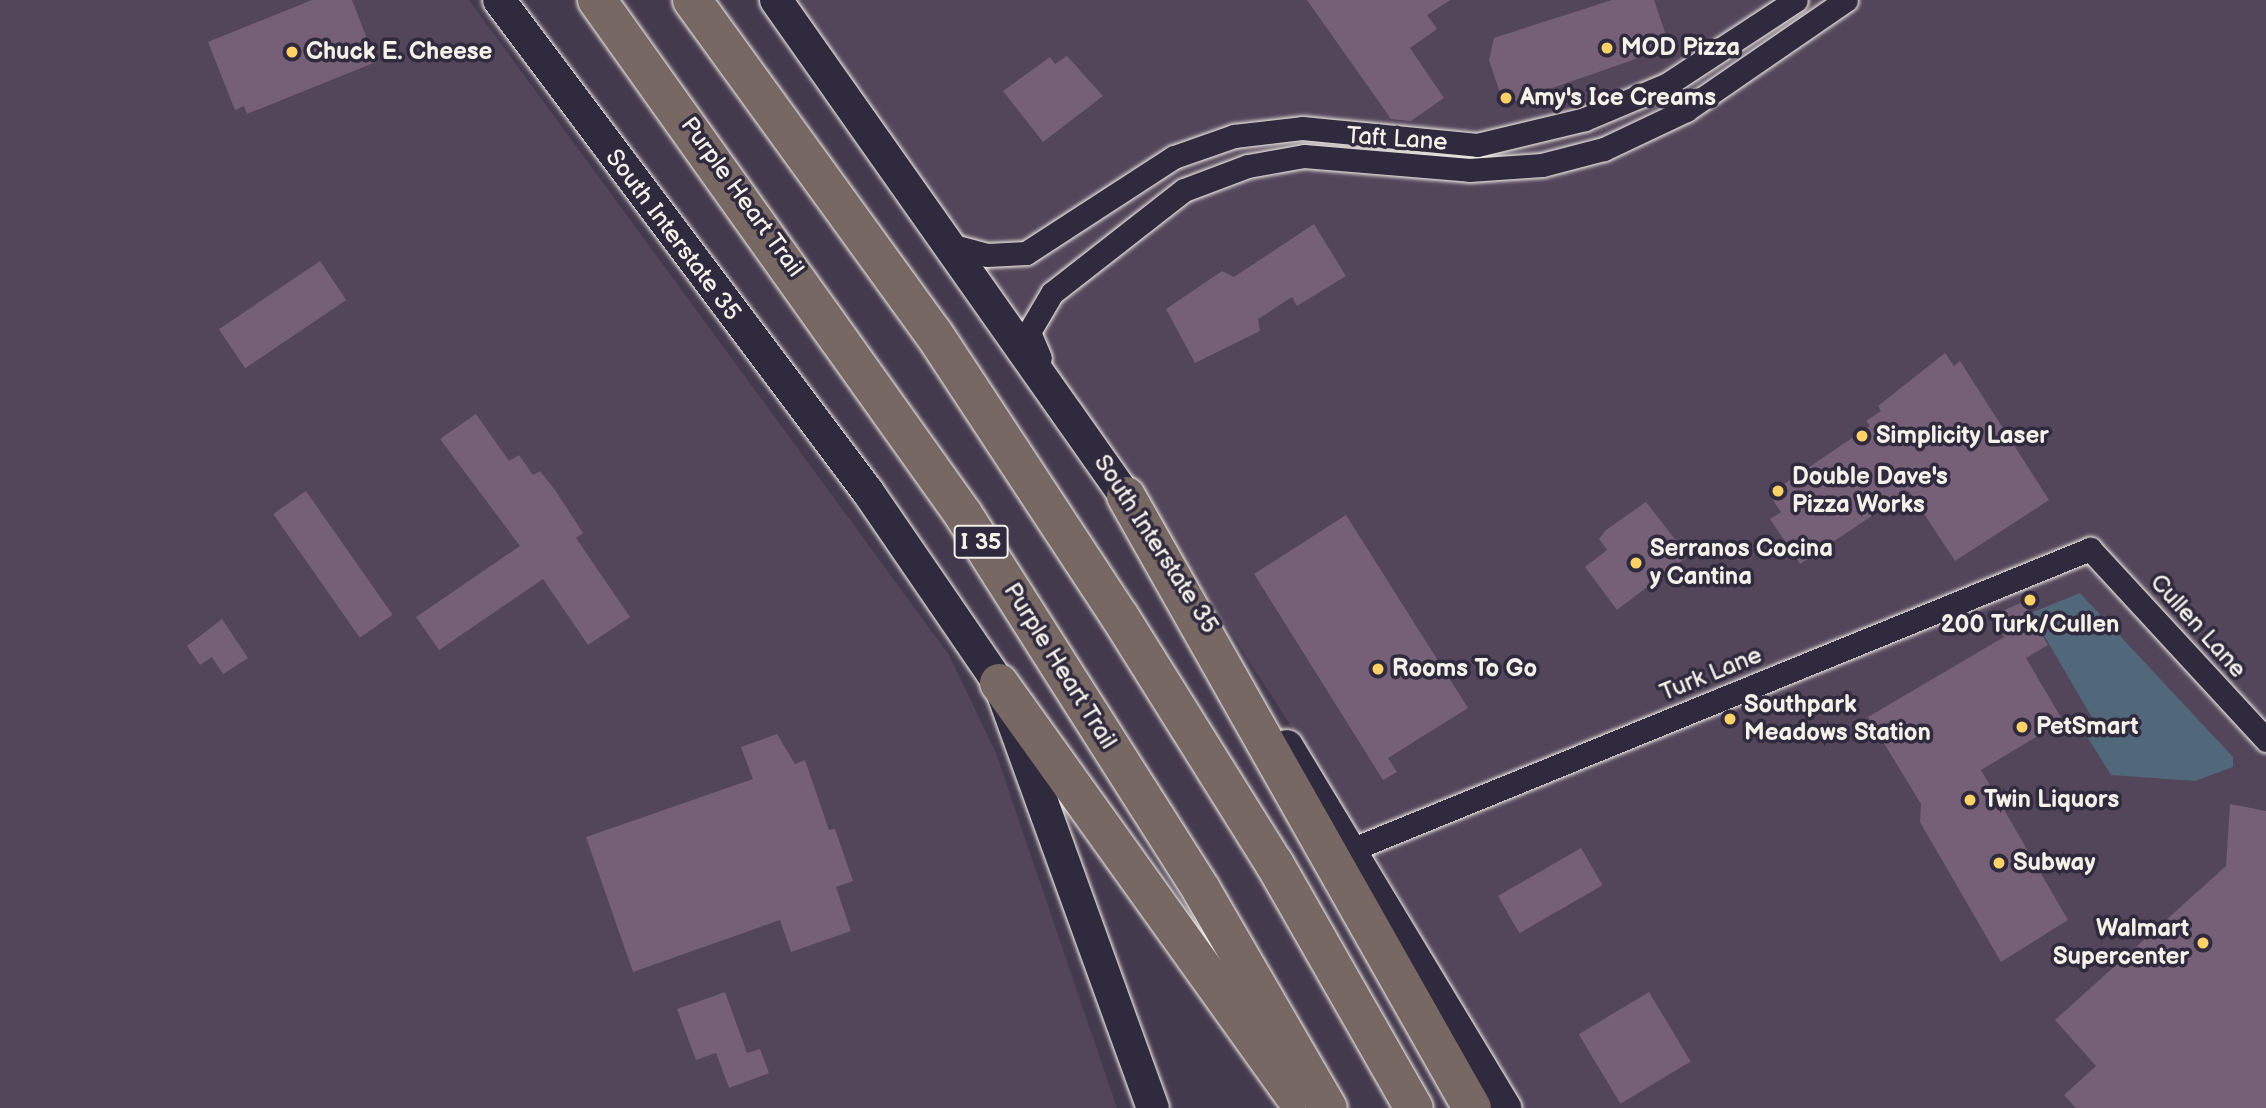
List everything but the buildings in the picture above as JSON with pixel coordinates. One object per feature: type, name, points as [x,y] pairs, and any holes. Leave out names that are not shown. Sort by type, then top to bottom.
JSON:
[{"type":"highway","name":"Purple Heart Trail","points":[[597,0],[956,503],[1202,891],[1328,1108]]},
{"type":"highway","points":[[692,0],[933,334],[1120,617],[1274,863],[1414,1108]]},
{"type":"highway","points":[[1126,496],[1472,1108]]},
{"type":"highway","points":[[999,683],[1301,1108]]},
{"type":"main road","name":"South Interstate 35","points":[[499,0],[868,492],[999,683],[1153,1108]]},
{"type":"main road","name":"South Interstate 35","points":[[776,0],[1126,496],[1353,849],[1505,1108]]},
{"type":"street","name":"Taft Lane","points":[[950,245],[987,255],[1026,253],[1174,157],[1234,136],[1302,128],[1478,145],[1585,119],[1666,85],[1796,0]]},
{"type":"street","name":"Taft Lane","points":[[1055,393],[1029,332],[1052,293],[1184,190],[1248,166],[1304,156],[1469,170],[1542,165],[1604,149],[1686,110],[1846,0]]},
{"type":"street","name":"Turk Lane","points":[[1353,849],[2090,550]]},
{"type":"street","name":"Cullen Lane","points":[[2090,550],[2266,740]]},
{"type":"shaded area","points":[[0,0],[469,0],[949,655],[996,753],[1117,1108],[0,1108]]},
{"type":"shaded area","points":[[789,0],[2266,0],[2266,1108],[1520,1108],[1385,872],[1108,442]]},
{"type":"water","points":[[2080,593],[2233,757],[2233,767],[2195,781],[2111,775],[2085,733],[2094,721],[2031,613]]},
{"type":"place","name":"MOD Pizza","points":[[1607,48]]},
{"type":"place","name":"Chuck E. Cheese","points":[[292,52]]},
{"type":"place","name":"Amy's Ice Creams","points":[[1506,98]]},
{"type":"place","name":"Simplicity Laser","points":[[1862,436]]},
{"type":"place","name":"Double Dave's Pizza Works","points":[[1778,491]]},
{"type":"place","name":"Serranos Cocina y Cantina","points":[[1636,563]]},
{"type":"place","name":"200 Turk/Cullen","points":[[2030,600]]},
{"type":"place","name":"Rooms To Go","points":[[1378,669]]},
{"type":"place","name":"Southpark Meadows Station","points":[[1730,719]]},
{"type":"place","name":"PetSmart","points":[[2022,727]]},
{"type":"place","name":"Twin Liquors","points":[[1970,800]]},
{"type":"place","name":"Subway","points":[[1999,863]]},
{"type":"place","name":"Walmart Supercenter","points":[[2203,943]]}]
